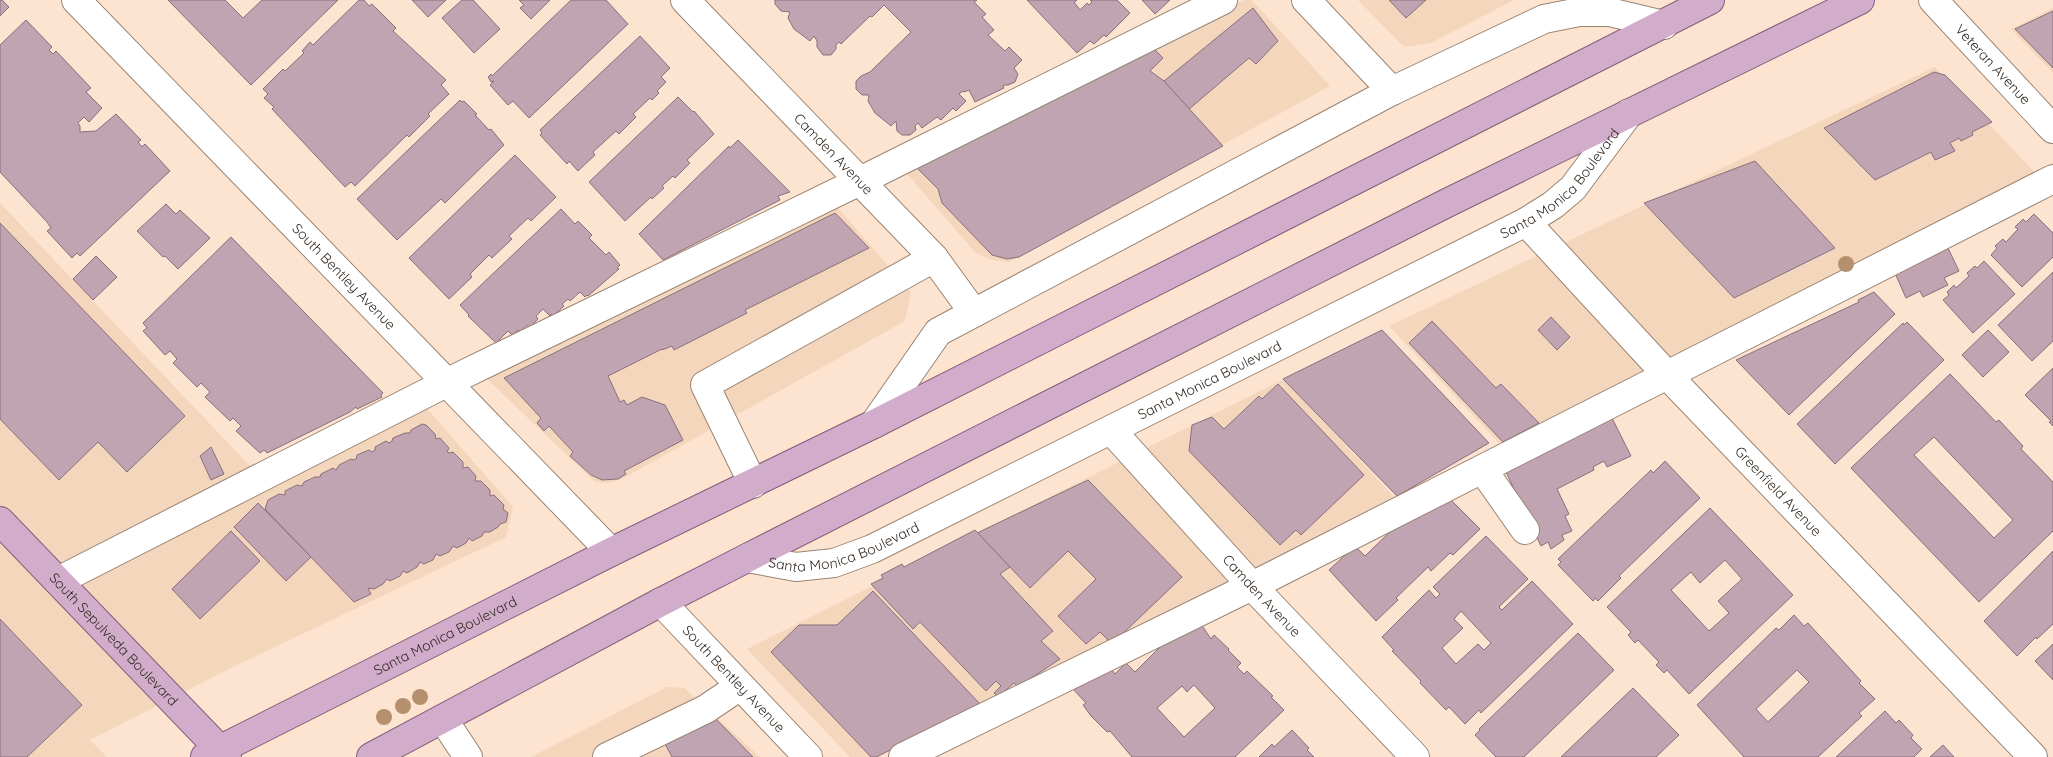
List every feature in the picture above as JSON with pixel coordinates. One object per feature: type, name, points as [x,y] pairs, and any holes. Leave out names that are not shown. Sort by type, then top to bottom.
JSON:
[{"type":"main road","name":"Santa Monica Boulevard","points":[[371,757],[747,558],[1447,203],[1860,0]]},
{"type":"main road","name":"Santa Monica Boulevard","points":[[217,754],[611,552],[874,424],[1707,1]]},
{"type":"main road","name":"South Sepulveda Boulevard","points":[[0,521],[58,581],[217,754]]},
{"type":"street","name":"South Bentley Avenue","points":[[76,0],[611,552]]},
{"type":"street","name":"Camden Avenue","points":[[685,0],[934,258],[974,313]]},
{"type":"street","points":[[58,581],[446,383],[860,181],[1223,0]]},
{"type":"street","points":[[1306,0],[1392,91]]},
{"type":"street","name":"Veteran Avenue","points":[[1933,0],[2053,129]]},
{"type":"street","name":"Santa Monica Boulevard","points":[[874,424],[938,332],[1392,91],[1544,19],[1579,12],[1609,12],[1664,24]]},
{"type":"street","name":"Santa Monica Boulevard","points":[[747,558],[796,567],[834,563],[872,550],[1526,222],[1553,205],[1573,188],[1629,113]]},
{"type":"street","points":[[903,757],[1252,586],[1483,470],[2053,179]]},
{"type":"street","name":"Greenfield Avenue","points":[[1526,222],[1668,376],[2033,757]]},
{"type":"street","points":[[753,484],[705,385],[934,258]]},
{"type":"street","name":"Camden Avenue","points":[[1111,430],[1252,586],[1415,757]]},
{"type":"street","points":[[1483,470],[1525,530]]},
{"type":"street","name":"South Bentley Avenue","points":[[661,602],[808,757]]},
{"type":"street","points":[[607,757],[706,709],[740,686]]},
{"type":"street","points":[[443,719],[468,757]]},
{"type":"shaded area","points":[[1244,0],[1252,0],[1330,86],[1009,262],[988,259],[975,252],[902,168]]},
{"type":"shaded area","points":[[1358,0],[1514,0],[1431,43],[1404,47]]},
{"type":"shaded area","points":[[2053,8],[2053,73],[2011,29]]},
{"type":"shaded area","points":[[1935,67],[2042,180],[1501,445],[1389,326]]},
{"type":"shaded area","points":[[0,203],[251,467],[409,388],[513,507],[506,537],[233,667],[90,740],[107,757],[0,757]]},
{"type":"shaded area","points":[[834,203],[911,293],[905,321],[620,480],[608,483],[595,482],[486,378]]},
{"type":"shaded area","points":[[1284,379],[1395,498],[879,757],[850,757],[747,649]]},
{"type":"shaded area","points":[[667,687],[684,688],[760,757],[531,757]]},
{"type":"building","points":[[0,0],[9,7],[0,16]]},
{"type":"building","points":[[168,0],[225,0],[243,18],[262,0],[338,0],[251,85]]},
{"type":"building","points":[[359,0],[364,0],[369,6],[372,4],[396,28],[393,31],[446,80],[441,85],[449,94],[428,114],[430,116],[409,137],[407,135],[355,186],[351,182],[345,187],[272,109],[274,107],[264,98],[268,94],[263,89],[283,69],[285,71],[304,53],[302,51],[310,42],[313,45]]},
{"type":"building","points":[[412,0],[446,0],[428,17]]},
{"type":"building","points":[[462,0],[473,0],[500,29],[474,53],[442,18]]},
{"type":"building","points":[[519,0],[550,0],[531,19],[520,8],[524,5]]},
{"type":"building","points":[[571,0],[606,0],[628,24],[529,118],[513,101],[508,105],[490,85],[494,81],[491,82],[488,77],[491,74],[492,76]]},
{"type":"building","points":[[775,0],[977,0],[974,2],[986,14],[982,17],[994,30],[988,35],[1005,51],[1009,47],[1022,60],[1014,68],[1018,74],[1015,82],[1003,86],[1004,88],[975,102],[969,90],[963,91],[959,94],[966,101],[956,111],[953,108],[941,120],[937,117],[922,128],[918,123],[915,126],[916,130],[910,135],[902,135],[897,131],[896,121],[891,126],[875,113],[868,101],[869,95],[862,95],[856,89],[856,81],[861,76],[870,72],[911,32],[884,5],[841,44],[839,42],[831,55],[823,55],[817,47],[817,41],[814,36],[810,41],[794,29],[788,18],[790,12],[781,11],[775,4]]},
{"type":"building","points":[[1027,0],[1077,0],[1074,2],[1080,10],[1087,3],[1089,5],[1092,2],[1090,0],[1117,0],[1130,13],[1106,37],[1104,35],[1094,44],[1090,41],[1077,53]]},
{"type":"building","points":[[1142,0],[1170,0],[1155,14]]},
{"type":"building","points":[[1389,0],[1426,0],[1406,18]]},
{"type":"building","points":[[1253,8],[1278,41],[1256,64],[1249,58],[1188,110],[1164,81]]},
{"type":"building","points":[[2053,11],[2053,68],[2015,29]]},
{"type":"building","points":[[26,20],[52,47],[49,50],[53,54],[56,51],[91,88],[86,92],[102,108],[89,122],[84,117],[78,123],[80,132],[96,131],[116,114],[141,140],[138,142],[142,147],[145,144],[170,171],[80,256],[77,253],[72,258],[47,231],[51,228],[47,222],[0,172],[0,45]]},
{"type":"building","points":[[640,36],[670,68],[661,77],[666,82],[657,91],[659,93],[652,100],[650,98],[633,114],[636,117],[619,134],[616,131],[593,152],[595,155],[578,171],[569,161],[567,164],[540,135],[542,133],[540,130]]},
{"type":"building","points":[[1154,49],[1163,58],[1150,71],[1164,81],[1223,146],[1019,257],[1007,259],[992,255],[942,203],[938,189],[917,168]]},
{"type":"building","points":[[1934,72],[1945,75],[1992,122],[1972,132],[1973,135],[1961,141],[1959,138],[1950,143],[1955,151],[1935,160],[1931,152],[1875,180],[1824,128]]},
{"type":"building","points":[[678,97],[694,111],[714,134],[687,160],[690,163],[675,178],[673,176],[662,186],[664,188],[652,199],[651,197],[625,221],[589,182]]},
{"type":"building","points":[[460,100],[464,101],[477,114],[475,115],[489,130],[491,129],[504,145],[445,203],[441,199],[397,240],[357,199]]},
{"type":"building","points":[[738,140],[790,192],[778,196],[780,200],[663,260],[639,234],[729,146],[730,148]]},
{"type":"building","points":[[515,155],[556,197],[531,221],[528,218],[509,236],[512,239],[492,258],[489,255],[470,274],[472,277],[449,299],[409,258]]},
{"type":"building","points":[[1755,161],[1835,248],[1734,298],[1644,203]]},
{"type":"building","points":[[166,204],[176,214],[180,210],[210,238],[178,269],[137,231]]},
{"type":"building","points":[[561,209],[575,224],[578,221],[592,235],[589,238],[606,255],[609,252],[620,265],[617,268],[619,269],[588,296],[585,297],[580,292],[570,301],[568,299],[562,304],[564,306],[553,316],[551,314],[550,316],[543,309],[536,316],[538,319],[529,328],[527,325],[520,332],[518,330],[512,335],[508,331],[496,343],[468,316],[460,305]]},
{"type":"building","points":[[835,213],[869,248],[745,310],[747,313],[674,350],[672,346],[662,349],[608,376],[620,402],[624,400],[627,405],[642,397],[665,405],[683,440],[624,471],[626,474],[618,479],[602,480],[591,475],[570,456],[573,452],[549,426],[544,431],[537,423],[541,418],[504,378]]},
{"type":"building","points":[[2034,214],[2053,233],[2053,257],[2022,287],[1991,255],[1997,248],[1995,246],[2003,239],[2006,242],[2018,229],[2015,227],[2023,219],[2026,222]]},
{"type":"building","points":[[0,223],[185,416],[127,472],[98,442],[59,480],[0,419]]},
{"type":"building","points":[[231,237],[383,393],[382,397],[357,409],[356,407],[350,412],[267,453],[264,450],[260,453],[236,431],[241,426],[233,418],[230,421],[205,397],[210,392],[201,383],[197,387],[173,363],[177,359],[170,351],[165,355],[143,331],[147,328],[143,323]]},
{"type":"building","points":[[1947,246],[1959,271],[1944,278],[1948,285],[1923,297],[1920,291],[1906,298],[1894,271]]},
{"type":"building","points":[[96,256],[117,277],[93,300],[73,279]]},
{"type":"building","points":[[1984,261],[2015,294],[1973,333],[1943,300],[1949,295],[1947,292],[1954,285],[1956,288],[1969,276],[1967,273],[1975,266],[1977,268]]},
{"type":"building","points":[[2053,272],[2053,341],[2032,361],[1998,325]]},
{"type":"building","points":[[1874,292],[1895,314],[1789,415],[1736,360],[1859,302],[1858,300]]},
{"type":"building","points":[[1551,317],[1570,337],[1557,350],[1538,330]]},
{"type":"building","points":[[1432,321],[1496,388],[1501,384],[1539,423],[1503,442],[1409,343]]},
{"type":"building","points":[[1907,322],[1944,360],[1835,464],[1797,424],[1903,323],[1904,325]]},
{"type":"building","points":[[1382,330],[1489,443],[1397,496],[1283,379]]},
{"type":"building","points":[[1988,330],[2009,352],[1983,377],[1962,355]]},
{"type":"building","points":[[2053,368],[2053,426],[2049,422],[2051,421],[2025,395]]},
{"type":"building","points":[[1950,374],[1996,422],[1999,420],[2023,446],[2021,449],[2053,482],[2053,531],[1979,602],[1851,468]],"holes":[[[1934,437],[2013,520],[1994,538],[1914,455]]]},
{"type":"building","points":[[1278,384],[1364,475],[1301,535],[1296,530],[1280,545],[1189,451],[1192,425],[1212,417],[1224,429],[1259,396],[1262,399]]},
{"type":"building","points":[[1612,418],[1631,456],[1607,467],[1604,461],[1593,467],[1594,470],[1557,489],[1569,514],[1565,516],[1572,531],[1562,535],[1564,540],[1551,549],[1548,542],[1541,546],[1505,470]]},
{"type":"building","points":[[422,424],[426,425],[435,434],[436,439],[440,438],[449,448],[447,452],[453,452],[463,462],[463,468],[468,467],[476,476],[475,481],[481,481],[490,490],[490,496],[494,495],[504,505],[503,509],[508,513],[506,522],[490,532],[484,532],[482,536],[472,541],[469,538],[466,543],[457,548],[453,546],[449,552],[440,556],[436,554],[433,560],[424,564],[420,562],[417,567],[407,573],[403,571],[400,576],[390,581],[387,579],[383,584],[374,589],[368,588],[371,594],[354,602],[265,509],[268,500],[279,494],[285,495],[285,491],[297,485],[302,486],[304,482],[320,477],[321,474],[333,468],[336,470],[339,465],[351,459],[356,459],[357,455],[369,450],[372,452],[375,450],[375,447],[386,441],[389,443],[393,438],[405,433],[410,433],[411,430]]},
{"type":"building","points":[[211,447],[224,474],[211,480],[200,456]]},
{"type":"building","points":[[1665,461],[1700,498],[1619,576],[1621,578],[1598,601],[1595,598],[1593,601],[1558,565],[1561,562],[1558,559],[1651,470],[1653,473]]},
{"type":"building","points":[[1088,480],[1182,577],[1112,644],[1100,632],[1086,644],[1058,616],[1096,579],[1068,551],[1030,588],[977,533]]},
{"type":"building","points":[[1450,499],[1480,529],[1453,555],[1450,553],[1431,571],[1428,567],[1396,598],[1398,600],[1376,621],[1329,570],[1355,546],[1365,556],[1398,524]]},
{"type":"building","points":[[258,503],[311,557],[286,581],[234,527]]},
{"type":"building","points":[[1710,508],[1793,595],[1689,694],[1667,670],[1664,673],[1656,665],[1659,662],[1638,640],[1635,643],[1628,635],[1631,632],[1607,607]],"holes":[[[1725,560],[1742,579],[1718,601],[1729,613],[1709,631],[1671,590],[1691,572],[1700,583]]]},
{"type":"building","points":[[975,530],[1010,567],[1000,574],[1053,631],[1041,641],[1060,659],[1017,686],[1014,683],[998,697],[994,693],[1001,686],[996,681],[986,691],[920,622],[913,629],[871,584],[883,578],[881,575],[902,564],[904,567]]},
{"type":"building","points":[[231,531],[260,561],[200,619],[172,589]]},
{"type":"building","points":[[1486,536],[1528,579],[1499,607],[1502,610],[1532,581],[1573,624],[1481,713],[1479,710],[1465,724],[1449,707],[1446,710],[1420,683],[1421,681],[1392,651],[1394,650],[1382,637],[1429,590],[1436,598],[1440,594],[1433,587]],"holes":[[[1461,611],[1491,643],[1484,650],[1478,644],[1456,664],[1442,648],[1463,628],[1454,619]]]},
{"type":"building","points":[[2053,551],[2053,624],[2037,639],[2036,637],[2017,656],[1984,621]]},
{"type":"building","points":[[873,591],[981,705],[876,757],[871,757],[771,652],[799,625],[837,625]]},
{"type":"building","points":[[1794,615],[1804,626],[1808,623],[1875,699],[1859,713],[1862,716],[1818,757],[1744,757],[1697,705],[1776,628],[1779,630]],"holes":[[[1797,670],[1809,682],[1768,722],[1756,709]]]},
{"type":"building","points":[[0,619],[82,705],[27,757],[0,757]]},
{"type":"building","points":[[1201,624],[1211,639],[1214,635],[1241,663],[1237,667],[1244,674],[1247,671],[1273,696],[1271,697],[1284,710],[1235,757],[1132,757],[1110,731],[1107,732],[1091,716],[1083,705],[1086,703],[1072,688],[1111,669],[1115,674],[1126,663],[1135,672],[1165,642]],"holes":[[[1194,685],[1215,708],[1184,737],[1157,708],[1182,686],[1187,692]]]},
{"type":"building","points":[[1578,633],[1614,670],[1524,757],[1496,757],[1475,735]]},
{"type":"building","points":[[2053,644],[2053,680],[2035,661]]},
{"type":"building","points":[[1633,688],[1679,735],[1656,757],[1561,757]]},
{"type":"building","points":[[1885,711],[1896,723],[1899,720],[1913,735],[1911,738],[1922,749],[1914,757],[1836,757]]},
{"type":"building","points":[[714,717],[753,757],[672,757],[664,742]]},
{"type":"building","points":[[1292,730],[1309,748],[1307,750],[1314,757],[1259,757],[1272,744],[1274,747]]},
{"type":"building","points":[[1943,745],[1954,757],[1930,757]]}]
